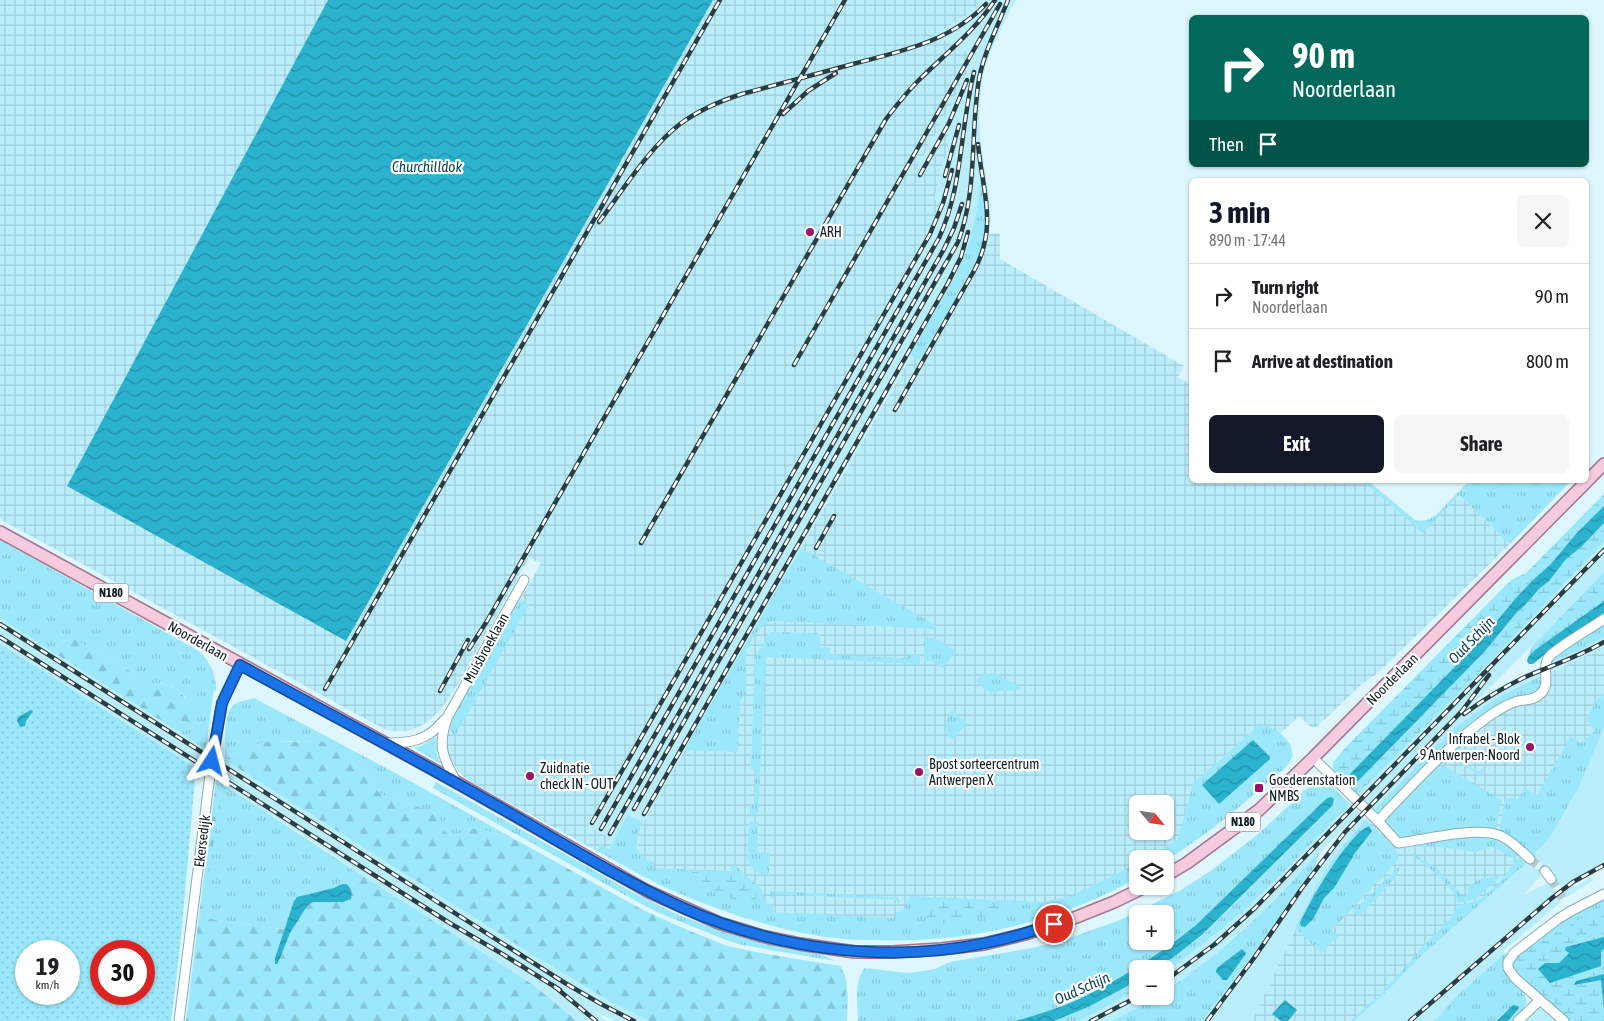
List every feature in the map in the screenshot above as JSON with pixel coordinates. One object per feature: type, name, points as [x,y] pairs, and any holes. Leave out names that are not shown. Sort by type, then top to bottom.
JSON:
[{"type":"main road","name":"Noorderlaan","points":[[1589,479],[1604,464]]},
{"type":"main road","name":"Noorderlaan","points":[[1174,870],[1217,842],[1259,810],[1313,758],[1585,483]]},
{"type":"main road","name":"Noorderlaan","points":[[0,532],[240,665],[386,743],[647,891],[719,923],[762,936],[855,952],[940,949],[984,944],[1025,934],[1069,920],[1129,895]]},
{"type":"street","name":"Muisbroeklaan","points":[[458,783],[448,767],[443,754],[442,730],[524,580]]},
{"type":"street","points":[[1378,821],[1427,769],[1467,733],[1507,705],[1539,695],[1546,686],[1548,658],[1604,619]]},
{"type":"street","name":"Ekersedijk","points":[[179,1021],[220,710],[225,695],[240,665]]},
{"type":"street","name":"Muisbroeklaan","points":[[386,743],[404,743],[418,740],[438,728],[448,716]]},
{"type":"street","points":[[1313,758],[1398,843],[1477,832],[1496,834],[1530,858]]},
{"type":"street","points":[[1545,871],[1552,879]]},
{"type":"street","points":[[1564,1021],[1515,978],[1508,968],[1508,962],[1514,953],[1571,911],[1604,894]]},
{"type":"street","points":[[1566,902],[1571,911]]},
{"type":"street","points":[[1518,1021],[1540,1000]]},
{"type":"shaded area","points":[[0,0],[328,0],[67,486],[713,0],[983,0],[964,17],[934,35],[974,56],[949,109],[915,172],[922,176],[945,134],[951,136],[934,199],[940,202],[930,229],[841,389],[588,826],[614,840],[608,850],[600,845],[597,851],[465,778],[451,760],[446,743],[453,716],[541,563],[529,558],[461,679],[442,708],[429,721],[419,727],[407,731],[393,731],[382,728],[0,519]]},
{"type":"shaded area","points":[[983,0],[1017,0],[992,48],[982,81],[979,118],[981,145],[991,208],[990,233],[982,232],[643,823],[628,815],[614,840],[588,826],[930,229],[940,202],[934,200],[951,136],[945,134],[922,176],[915,172],[949,109],[924,48],[933,35],[964,17]]},
{"type":"shaded area","points":[[983,232],[1000,234],[1000,259],[1184,366],[1178,377],[1189,384],[1189,483],[1363,483],[1370,487],[1423,532],[1459,495],[1510,544],[1378,673],[1362,684],[1317,727],[1311,727],[1299,716],[1280,734],[1290,744],[1166,850],[1129,850],[1129,873],[1098,889],[1000,922],[780,920],[637,864],[638,833],[643,823]]},
{"type":"shaded area","points":[[1604,542],[1604,572],[1468,708],[1495,689],[1542,666],[1541,676],[1494,700],[1454,729],[1374,810],[1358,794],[1484,668]]},
{"type":"shaded area","points":[[0,618],[206,750],[202,772],[0,644]]},
{"type":"shaded area","points":[[1604,637],[1604,646],[1580,659],[1551,671],[1551,662],[1581,650]]},
{"type":"shaded area","points":[[1604,646],[1604,727],[1579,787],[1552,834],[1538,851],[1422,955],[1381,997],[1354,1021],[1252,1021],[1313,892],[1345,843],[1374,810],[1442,740],[1478,711],[1520,686]]},
{"type":"shaded area","points":[[1604,727],[1604,867],[1573,885],[1575,887],[1591,877],[1594,880],[1567,897],[1548,868],[1532,857],[1552,834],[1566,811],[1579,787]]},
{"type":"shaded area","points":[[225,760],[538,958],[611,1002],[649,1021],[614,1021],[597,1012],[606,1021],[577,1021],[532,984],[221,783]]},
{"type":"shaded area","points":[[1350,804],[1366,820],[1329,865],[1313,892],[1252,1021],[1201,1021],[1245,965],[1303,881],[1351,821],[1259,915],[1202,965],[1174,985],[1174,966],[1222,929],[1265,891]]},
{"type":"shaded area","points":[[1527,861],[1542,874],[1524,895],[1549,882],[1561,902],[1503,951],[1505,953],[1459,994],[1434,1021],[1354,1021],[1381,997],[1422,955]]},
{"type":"shaded area","points":[[1129,994],[1129,1005],[1143,1005],[1112,1021],[1079,1021]]},
{"type":"shaded area","points":[[1544,998],[1570,1021],[1521,1021]]},
{"type":"green space","points":[[980,180],[982,180],[986,223],[980,254],[976,265],[974,264],[920,360],[910,355],[962,262],[976,215]]},
{"type":"green space","points":[[1363,483],[1371,483],[1415,520],[1421,521],[1436,515],[1467,483],[1569,483],[1510,544],[1459,495],[1423,533],[1370,487]]},
{"type":"green space","points":[[1604,494],[1604,542],[1484,668],[1358,794],[1333,769],[1333,763],[1344,749],[1506,585],[1513,579],[1526,573]]},
{"type":"green space","points":[[0,540],[199,651],[207,660],[212,670],[216,686],[216,692],[214,690],[213,695],[206,750],[179,732],[193,727],[185,696],[172,686],[161,683],[142,685],[136,682],[132,672],[73,638],[60,643],[53,652],[0,618]]},
{"type":"green space","points":[[801,548],[937,626],[935,629],[772,621],[767,623],[755,634],[746,654],[745,694],[740,702],[738,752],[684,750]]},
{"type":"green space","points":[[1604,572],[1604,613],[1533,664],[1529,664],[1527,661],[1532,646]]},
{"type":"green space","points":[[520,600],[529,605],[455,736],[449,729],[453,716]]},
{"type":"green space","points":[[1604,623],[1604,637],[1581,650],[1551,662],[1552,658]]},
{"type":"green space","points":[[770,632],[817,633],[820,636],[820,647],[830,648],[830,655],[907,658],[908,654],[920,655],[920,664],[766,657],[758,815],[750,814],[750,805],[754,804],[756,770],[751,769],[755,657]]},
{"type":"green space","points":[[927,637],[935,638],[961,656],[955,653],[943,668],[931,661],[924,661],[924,639]]},
{"type":"green space","points":[[73,638],[132,672],[136,682],[166,684],[178,690],[187,700],[197,718],[193,727],[179,732],[53,652],[60,643]]},
{"type":"green space","points":[[0,644],[196,768],[180,948],[171,1021],[0,1021]]},
{"type":"green space","points":[[988,673],[999,675],[1023,689],[993,692],[991,694],[975,681]]},
{"type":"green space","points":[[1541,676],[1540,683],[1535,692],[1508,700],[1491,710],[1438,753],[1379,814],[1374,810],[1454,729],[1494,700]]},
{"type":"green space","points":[[1604,695],[1604,727],[1579,787],[1552,834],[1532,857],[1499,832],[1505,801],[1509,797],[1518,799],[1525,788],[1537,795],[1571,736],[1581,743],[1595,731],[1586,719],[1597,700]]},
{"type":"green space","points":[[254,698],[518,841],[480,829],[468,828],[461,834],[452,836],[445,832],[442,823],[411,804],[384,796],[375,789],[370,776],[355,766],[347,757],[319,741],[285,741],[242,748],[225,760],[228,714],[235,704]]},
{"type":"green space","points":[[952,710],[967,723],[957,736],[952,739],[948,737],[947,726]]},
{"type":"green space","points":[[1264,725],[1274,729],[1288,741],[1291,746],[1292,757],[1288,764],[1231,814],[1192,843],[1174,855],[1174,850],[1162,850],[1178,839],[1193,784],[1258,726]]},
{"type":"green space","points":[[436,737],[437,756],[441,764],[414,748]]},
{"type":"green space","points":[[1468,737],[1471,739],[1466,747],[1462,745],[1455,758],[1479,772],[1482,768],[1484,771],[1481,776],[1449,757],[1448,754]]},
{"type":"green space","points":[[319,741],[337,746],[355,766],[370,776],[375,789],[384,796],[436,814],[445,832],[452,836],[461,834],[468,828],[480,829],[518,841],[643,910],[727,946],[840,966],[844,973],[847,987],[844,1001],[838,1014],[834,1021],[649,1021],[611,1002],[538,958],[225,760],[242,748],[264,742]]},
{"type":"green space","points":[[1441,765],[1502,800],[1496,830],[1405,838],[1401,837],[1387,823],[1389,816],[1423,780]]},
{"type":"green space","points":[[1320,779],[1326,781],[1350,804],[1265,891],[1222,929],[1174,966],[1174,960],[1169,960],[1204,934],[1335,802],[1331,797],[1327,798],[1196,925],[1174,941],[1174,905],[1150,905],[1174,895],[1212,870],[1257,835],[1314,782]]},
{"type":"green space","points":[[216,780],[221,783],[204,918],[288,930],[308,899],[344,894],[363,876],[532,984],[577,1021],[186,1021]]},
{"type":"green space","points":[[436,782],[634,893],[683,917],[747,939],[823,955],[835,961],[742,945],[659,913],[433,788]]},
{"type":"green space","points":[[221,783],[363,876],[344,894],[288,930],[203,918]]},
{"type":"green space","points":[[628,815],[643,823],[638,833],[637,849],[645,860],[654,862],[654,868],[731,871],[731,866],[736,865],[742,873],[760,888],[765,902],[773,906],[773,912],[896,918],[896,912],[905,907],[908,896],[1047,902],[1073,895],[1129,868],[1129,882],[1075,907],[1009,927],[941,938],[856,940],[808,934],[773,926],[721,910],[662,886],[597,851],[600,845],[609,849]]},
{"type":"green space","points":[[1366,820],[1394,847],[1398,860],[1332,930],[1338,936],[1321,953],[1295,928],[1315,889],[1333,860]]},
{"type":"green space","points":[[749,822],[758,822],[757,852],[770,853],[769,875],[755,870],[747,859]]},
{"type":"green space","points":[[1475,836],[1498,841],[1518,854],[1514,859],[1494,847],[1476,852],[1410,845]]},
{"type":"green space","points":[[1319,852],[1316,865],[1245,965],[1202,1021],[1112,1021],[1143,1005],[1174,1005],[1174,985],[1227,944],[1284,890]]},
{"type":"green space","points":[[1413,855],[1417,855],[1422,860],[1436,867],[1463,896],[1468,894],[1468,887],[1478,880],[1501,875],[1475,899],[1458,903],[1452,890],[1446,883]]},
{"type":"green space","points":[[1520,855],[1527,861],[1523,866],[1422,955],[1381,997],[1354,1021],[1350,1021],[1380,995],[1451,918],[1458,905],[1480,899],[1499,882]]},
{"type":"green space","points":[[1401,865],[1396,877],[1359,916],[1354,911]]},
{"type":"green space","points":[[692,872],[737,875],[757,891],[755,906],[692,885]]},
{"type":"green space","points":[[771,891],[897,897],[900,901],[897,905],[897,900],[774,894],[773,899],[770,895]]},
{"type":"green space","points":[[1604,898],[1604,906],[1526,951],[1518,971],[1536,987],[1537,992],[1517,975],[1513,968],[1514,958],[1523,949],[1572,914]]},
{"type":"green space","points":[[927,901],[1004,903],[1003,913],[926,926]]},
{"type":"green space","points":[[1604,906],[1604,1021],[1570,1021],[1537,992],[1535,987],[1518,971],[1518,958],[1557,932]]},
{"type":"green space","points":[[1129,916],[1129,950],[1162,950],[1149,960],[1129,960],[1129,971],[1085,996],[1048,1011],[1015,1021],[858,1021],[858,986],[861,973],[865,968],[907,973],[935,969],[950,962],[1059,942]]},
{"type":"green space","points":[[1505,953],[1504,962],[1507,974],[1525,995],[1527,1002],[1522,1013],[1514,1021],[1434,1021],[1459,994]]},
{"type":"green space","points":[[1129,984],[1129,994],[1079,1021],[1054,1021],[1088,1007]]},
{"type":"green space","points":[[848,991],[847,1021],[834,1021]]},
{"type":"water","name":"Churchilldok","points":[[328,0],[713,0],[346,641],[67,486]]},
{"type":"water","points":[[1604,506],[1604,523],[1581,547],[1566,559],[1549,581],[1517,612],[1485,651],[1357,782],[1353,782],[1350,774],[1483,638],[1515,599],[1550,565],[1576,534]]},
{"type":"water","points":[[1604,601],[1604,613],[1533,664],[1529,664],[1527,661],[1528,657],[1535,650]]},
{"type":"water","points":[[31,710],[33,711],[25,726],[20,727],[17,721],[18,717]]},
{"type":"water","points":[[1253,740],[1270,759],[1219,804],[1202,785]]},
{"type":"water","points":[[1331,797],[1334,799],[1333,805],[1203,934],[1169,960],[1148,960],[1162,950],[1174,950],[1174,942],[1196,925],[1327,798]]},
{"type":"water","points":[[1369,826],[1372,831],[1355,853],[1334,888],[1324,898],[1313,919],[1305,927],[1301,926],[1300,923],[1305,913],[1330,869],[1351,841]]},
{"type":"water","points":[[346,884],[349,887],[351,899],[343,902],[313,902],[307,906],[290,933],[278,963],[275,964],[275,958],[297,897],[334,888]]},
{"type":"water","points":[[1604,937],[1604,949],[1601,951],[1601,966],[1550,983],[1538,969],[1545,963],[1559,963],[1569,953],[1565,950],[1566,947]]},
{"type":"water","points":[[1242,949],[1246,953],[1245,955],[1227,980],[1223,980],[1216,972],[1217,968]]},
{"type":"water","points":[[1129,973],[1129,985],[1088,1007],[1054,1021],[1015,1021],[1060,1007]]},
{"type":"water","points":[[1604,974],[1604,1009],[1601,980],[1574,985],[1576,981]]},
{"type":"water","points":[[1285,1000],[1297,1010],[1288,1021],[1281,1021],[1272,1014]]},
{"type":"water","points":[[1513,1005],[1519,1008],[1508,1021],[1497,1021]]},
{"type":"tunnel","points":[[1530,859],[1545,871]]},
{"type":"tunnel","points":[[1551,879],[1565,902]]},
{"type":"railway","points":[[325,689],[720,0]]},
{"type":"railway","points":[[469,649],[487,621],[845,0]]},
{"type":"railway","points":[[641,543],[886,119],[914,86],[978,22],[995,0]]},
{"type":"railway","points":[[634,809],[958,242],[964,222],[971,182],[976,99],[981,69],[1008,0]]},
{"type":"railway","points":[[599,222],[658,145],[680,124],[702,110],[742,94],[924,43],[957,28],[986,4]]},
{"type":"railway","points":[[794,365],[1000,4]]},
{"type":"railway","points":[[601,829],[939,238],[953,198],[974,72]]},
{"type":"railway","points":[[783,114],[808,91],[836,73]]},
{"type":"railway","points":[[920,175],[949,123],[967,80]]},
{"type":"railway","points":[[945,176],[959,125]]},
{"type":"railway","points":[[895,410],[975,269],[982,253],[986,237],[987,207],[978,144]]},
{"type":"railway","points":[[592,823],[930,234],[943,203],[952,170]]},
{"type":"railway","points":[[610,834],[944,249],[962,204]]},
{"type":"railway","points":[[644,814],[948,283],[961,257],[968,232]]},
{"type":"railway","points":[[816,548],[834,516]]},
{"type":"railway","points":[[1174,974],[1215,944],[1255,908],[1604,550]]},
{"type":"railway","points":[[0,624],[565,983],[634,1021]]},
{"type":"railway","points":[[0,637],[448,922],[560,990]]},
{"type":"railway","points":[[440,691],[468,640]]},
{"type":"railway","points":[[1464,714],[1493,694],[1515,682],[1604,642]]},
{"type":"railway","points":[[1207,1021],[1254,958],[1302,888],[1345,832],[1462,711],[1489,675]]},
{"type":"railway","points":[[1410,1021],[1552,898],[1573,882],[1604,865]]},
{"type":"railway","points":[[554,986],[596,1021]]},
{"type":"railway","points":[[1091,1021],[1129,1001]]},
{"type":"place","name":"ARH","points":[[810,232]]},
{"type":"place","name":"Infrabel - Blok 9 Antwerpen-Noord","points":[[1530,747]]},
{"type":"place","name":"Bpost sorteercentrum Antwerpen X","points":[[919,772]]},
{"type":"place","name":"Zuidnatie check IN - OUT","points":[[530,776]]},
{"type":"place","name":"Goederenstation NMBS","points":[[1259,788]]},
{"type":"route","points":[[212,761],[222,703],[240,665],[386,743],[647,891],[719,923],[762,936],[855,952],[893,952],[984,944],[1025,934],[1054,924]]},
{"type":"water label","name":"Oud Schijn","points":[[1471,640]]},
{"type":"water label","name":"Oud Schijn","points":[[1082,988]]}]
